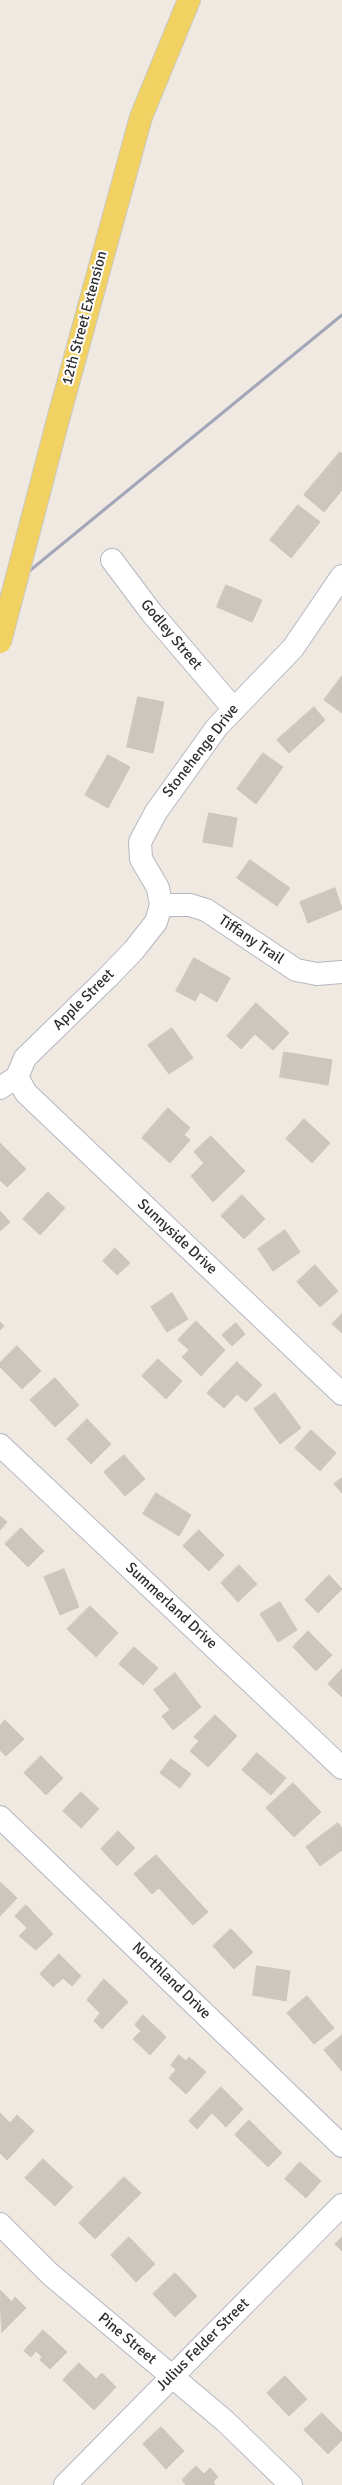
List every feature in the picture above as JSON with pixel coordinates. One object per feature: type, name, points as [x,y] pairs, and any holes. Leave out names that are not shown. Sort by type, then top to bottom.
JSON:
[{"type":"main road","name":"12th Street Extension","points":[[0,642],[59,416],[141,117],[189,0]]},
{"type":"street","name":"Godley Street","points":[[112,560],[151,612],[233,708]]},
{"type":"street","name":"Stonehenge Drive","points":[[161,904],[158,888],[141,859],[140,842],[165,798],[233,708],[293,648],[342,576]]},
{"type":"street","name":"Tiffany Trail","points":[[161,904],[190,905],[206,910],[296,970],[317,974],[342,972]]},
{"type":"street","name":"Apple Street","points":[[8,1083],[25,1058],[134,950],[156,922],[161,904]]},
{"type":"street","name":"Sunnyside Drive","points":[[8,1083],[26,1093],[342,1394]]},
{"type":"street","name":"Summerland Drive","points":[[0,1445],[342,1768]]},
{"type":"street","name":"Northland Drive","points":[[0,1817],[342,2146]]},
{"type":"street","name":"Julius Felder Street","points":[[65,2485],[342,2205]]},
{"type":"street","name":"Pine Street","points":[[0,2224],[50,2274],[225,2421],[291,2485]]},
{"type":"building","points":[[340,452],[342,454],[342,490],[324,512],[304,495]]},
{"type":"building","points":[[298,505],[320,522],[291,558],[270,540]]},
{"type":"building","points":[[226,585],[262,600],[252,622],[217,607]]},
{"type":"building","points":[[342,676],[342,713],[324,700]]},
{"type":"building","points":[[138,697],[164,702],[153,753],[127,747]]},
{"type":"building","points":[[314,707],[325,720],[289,753],[277,740]]},
{"type":"building","points":[[263,753],[283,767],[256,804],[237,789]]},
{"type":"building","points":[[108,755],[130,767],[108,808],[85,795]]},
{"type":"building","points":[[209,813],[237,818],[232,847],[203,842]]},
{"type":"building","points":[[250,860],[290,888],[277,906],[237,878]]},
{"type":"building","points":[[335,888],[342,909],[308,923],[300,902]]},
{"type":"building","points":[[194,958],[230,978],[217,1002],[200,992],[195,1001],[176,991]]},
{"type":"building","points":[[256,1003],[289,1033],[273,1050],[255,1034],[241,1049],[227,1036]]},
{"type":"building","points":[[172,1028],[193,1058],[169,1074],[148,1045]]},
{"type":"building","points":[[284,1052],[332,1060],[328,1085],[280,1077]]},
{"type":"building","points":[[168,1108],[190,1128],[184,1135],[190,1140],[170,1163],[142,1138]]},
{"type":"building","points":[[304,1119],[330,1143],[312,1163],[286,1139]]},
{"type":"building","points":[[211,1136],[245,1171],[213,1202],[191,1176],[204,1163],[194,1152]]},
{"type":"building","points":[[0,1143],[26,1169],[7,1187],[0,1180]]},
{"type":"building","points":[[48,1192],[65,1208],[40,1235],[23,1219]]},
{"type":"building","points":[[242,1195],[265,1219],[244,1239],[221,1216]]},
{"type":"building","points":[[0,1211],[10,1222],[0,1231]]},
{"type":"building","points":[[285,1230],[300,1252],[273,1271],[258,1249]]},
{"type":"building","points":[[115,1248],[130,1263],[117,1275],[103,1261]]},
{"type":"building","points":[[315,1265],[338,1291],[320,1307],[297,1282]]},
{"type":"building","points":[[172,1293],[188,1319],[167,1332],[151,1307]]},
{"type":"building","points":[[342,1314],[342,1333],[332,1324]]},
{"type":"building","points":[[196,1321],[225,1350],[201,1376],[182,1357],[189,1350],[178,1340]]},
{"type":"building","points":[[0,1322],[4,1326],[0,1330]]},
{"type":"building","points":[[236,1323],[245,1334],[232,1346],[222,1335]]},
{"type":"building","points":[[17,1346],[41,1371],[22,1389],[0,1367],[0,1363]]},
{"type":"building","points":[[158,1359],[182,1381],[166,1399],[142,1376]]},
{"type":"building","points":[[237,1362],[262,1385],[246,1402],[237,1394],[224,1408],[207,1393]]},
{"type":"building","points":[[55,1378],[79,1405],[55,1427],[30,1400]]},
{"type":"building","points":[[275,1393],[301,1428],[280,1444],[254,1409]]},
{"type":"building","points":[[87,1419],[111,1444],[91,1464],[67,1439]]},
{"type":"building","points":[[311,1430],[336,1453],[320,1471],[295,1448]]},
{"type":"building","points":[[124,1455],[145,1479],[125,1496],[104,1472]]},
{"type":"building","points":[[342,1478],[342,1493],[334,1484]]},
{"type":"building","points":[[156,1493],[191,1515],[179,1536],[143,1514]]},
{"type":"building","points":[[0,1516],[7,1522],[0,1530]]},
{"type":"building","points":[[21,1528],[44,1551],[28,1567],[5,1544]]},
{"type":"building","points":[[199,1530],[224,1555],[209,1571],[183,1546]]},
{"type":"building","points":[[239,1565],[257,1584],[238,1602],[221,1583]]},
{"type":"building","points":[[64,1569],[79,1607],[60,1615],[44,1577]]},
{"type":"building","points":[[329,1575],[342,1589],[318,1613],[305,1600]]},
{"type":"building","points":[[280,1602],[297,1630],[278,1642],[260,1614]]},
{"type":"building","points":[[90,1606],[118,1633],[96,1657],[67,1629]]},
{"type":"building","points":[[308,1631],[332,1655],[316,1671],[293,1647]]},
{"type":"building","points":[[134,1647],[158,1668],[143,1685],[119,1664]]},
{"type":"building","points":[[342,1669],[342,1697],[328,1684]]},
{"type":"building","points":[[175,1673],[201,1707],[173,1730],[162,1716],[170,1710],[154,1690]]},
{"type":"building","points":[[215,1715],[237,1736],[208,1767],[190,1751],[199,1741],[194,1737]]},
{"type":"building","points":[[5,1720],[24,1739],[6,1756],[0,1750],[0,1726]]},
{"type":"building","points":[[257,1753],[286,1778],[271,1795],[242,1770]]},
{"type":"building","points":[[41,1756],[63,1778],[46,1795],[24,1773]]},
{"type":"building","points":[[171,1759],[191,1774],[180,1788],[160,1773]]},
{"type":"building","points":[[293,1783],[321,1812],[294,1837],[266,1808]]},
{"type":"building","points":[[81,1792],[99,1809],[81,1828],[63,1811]]},
{"type":"building","points":[[338,1823],[342,1828],[342,1850],[320,1866],[306,1847]]},
{"type":"building","points":[[118,1831],[135,1848],[117,1866],[101,1849]]},
{"type":"building","points":[[156,1855],[208,1912],[193,1925],[159,1888],[152,1894],[134,1874]]},
{"type":"building","points":[[0,1882],[17,1898],[0,1916]]},
{"type":"building","points":[[26,1905],[53,1934],[36,1950],[19,1936],[27,1928],[15,1916]]},
{"type":"building","points":[[231,1929],[253,1952],[234,1969],[213,1946]]},
{"type":"building","points":[[59,1954],[81,1976],[72,1986],[63,1978],[53,1987],[40,1974]]},
{"type":"building","points":[[257,1966],[290,1971],[286,2001],[253,1995]]},
{"type":"building","points":[[104,1979],[128,2002],[102,2029],[94,2021],[100,2013],[87,2000]]},
{"type":"building","points":[[307,1996],[334,2028],[314,2044],[287,2013]]},
{"type":"building","points":[[143,2015],[166,2037],[150,2055],[133,2039],[141,2031],[135,2025]]},
{"type":"building","points":[[342,2035],[342,2071],[324,2050]]},
{"type":"building","points":[[179,2055],[186,2061],[189,2057],[206,2072],[186,2094],[169,2078],[176,2070],[171,2065]]},
{"type":"building","points":[[221,2087],[243,2109],[226,2127],[212,2113],[197,2129],[189,2121]]},
{"type":"building","points":[[0,2113],[10,2123],[17,2115],[34,2131],[7,2160],[0,2153]]},
{"type":"building","points":[[249,2120],[282,2153],[268,2167],[235,2135]]},
{"type":"building","points":[[43,2159],[73,2187],[55,2206],[25,2178]]},
{"type":"building","points":[[300,2162],[321,2181],[306,2198],[285,2179]]},
{"type":"building","points":[[124,2177],[141,2193],[95,2239],[79,2223]]},
{"type":"building","points":[[129,2237],[155,2264],[136,2282],[111,2255]]},
{"type":"building","points":[[342,2237],[342,2251],[335,2244]]},
{"type":"building","points":[[175,2273],[197,2296],[175,2317],[153,2294]]},
{"type":"building","points":[[0,2290],[12,2302],[15,2297],[26,2308],[2,2332]]},
{"type":"building","points":[[43,2330],[67,2352],[50,2369],[40,2360],[42,2357],[36,2351],[31,2357],[24,2351]]},
{"type":"building","points":[[79,2363],[96,2379],[102,2373],[116,2387],[94,2410],[63,2380]]},
{"type":"building","points":[[285,2376],[307,2399],[289,2416],[267,2393]]},
{"type":"building","points":[[322,2413],[342,2433],[342,2440],[328,2454],[304,2430]]},
{"type":"building","points":[[161,2427],[184,2451],[166,2469],[143,2444]]},
{"type":"building","points":[[196,2466],[204,2474],[210,2468],[218,2477],[213,2482],[215,2485],[186,2485],[182,2480]]},
{"type":"railway","points":[[0,595],[342,315]]}]
